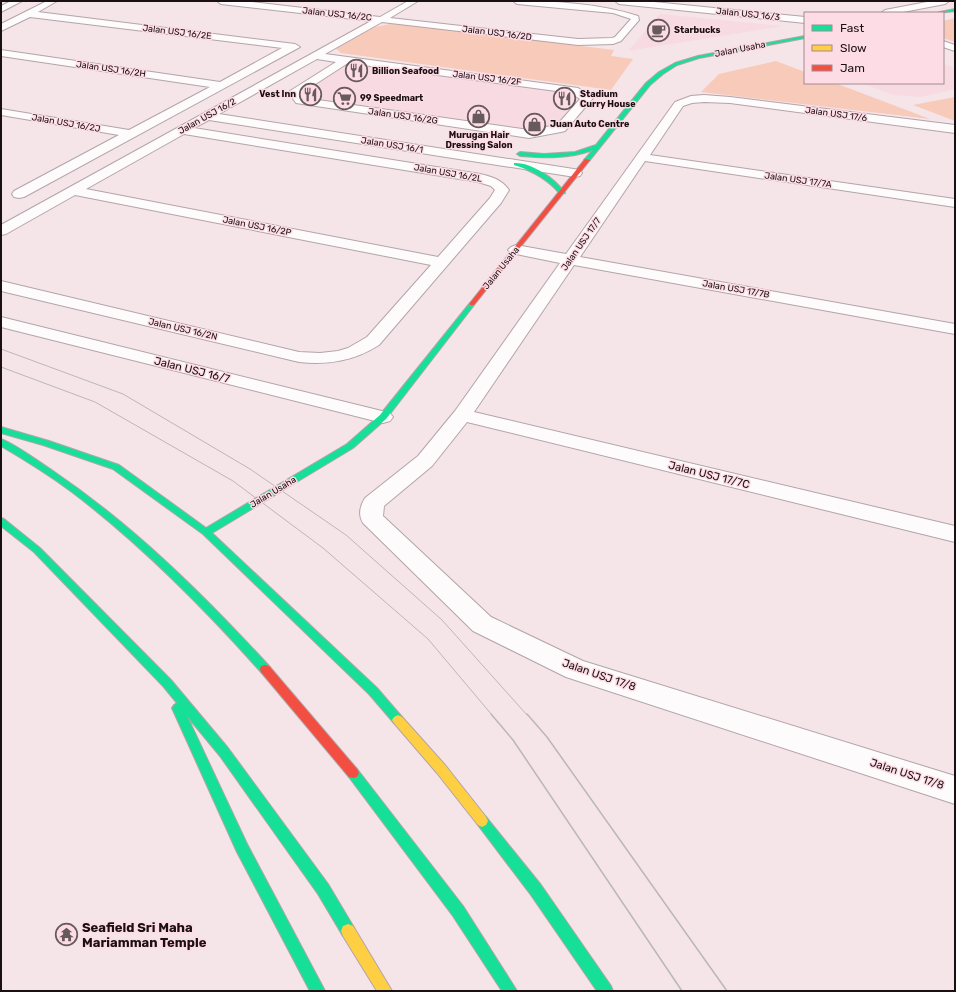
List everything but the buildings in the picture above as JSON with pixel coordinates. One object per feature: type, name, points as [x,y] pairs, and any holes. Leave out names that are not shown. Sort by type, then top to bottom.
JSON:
[{"type":"main road","points":[[944,12],[955,10]]},
{"type":"main road","name":"Jalan Usaha","points":[[206,532],[350,446],[383,417],[562,193],[579,168],[648,84],[661,73],[676,64],[725,51],[804,37]]},
{"type":"main road","points":[[518,159],[576,154],[598,146]]},
{"type":"main road","points":[[518,159],[548,177],[557,185],[562,193]]},
{"type":"main road","points":[[1,430],[46,443],[116,467],[206,532],[384,703],[441,769],[536,890],[606,991]]},
{"type":"main road","points":[[1,442],[26,456],[77,492],[150,553],[211,611],[287,692],[368,792],[459,912],[510,991]]},
{"type":"main road","points":[[1,521],[37,550],[167,683],[224,752],[323,888],[385,991]]},
{"type":"main road","points":[[167,683],[242,848],[318,991]]},
{"type":"street","points":[[1,9],[18,1]]},
{"type":"street","points":[[1,28],[53,1]]},
{"type":"street","name":"Jalan USJ 16/2C","points":[[221,1],[381,19]]},
{"type":"street","name":"Jalan USJ 16/2","points":[[1,231],[414,1]]},
{"type":"street","name":"Jalan USJ 16/2D","points":[[381,19],[578,42],[613,41],[618,39],[635,20],[635,18],[630,15],[614,11],[517,1]]},
{"type":"street","name":"Jalan USJ 16/3","points":[[619,1],[804,20]]},
{"type":"street","points":[[910,1],[928,4]]},
{"type":"street","points":[[890,12],[944,1]]},
{"type":"street","name":"Jalan USJ 16/2E","points":[[30,14],[292,47],[319,54]]},
{"type":"street","points":[[944,44],[955,48]]},
{"type":"street","name":"Jalan USJ 16/2","points":[[54,201],[13,193],[131,134],[292,47]]},
{"type":"street","name":"Jalan USJ 16/2H","points":[[1,53],[221,85]]},
{"type":"street","name":"Jalan USJ 16/2F","points":[[319,54],[346,60],[574,90],[587,98],[561,128],[529,134]]},
{"type":"street","name":"Jalan USJ 16/2G","points":[[346,60],[294,93],[300,101],[529,134]]},
{"type":"street","name":"Jalan USJ 17/6","points":[[716,99],[955,129]]},
{"type":"street","name":"Jalan USJ 17/7","points":[[462,415],[680,104],[686,101],[716,99]]},
{"type":"street","name":"Jalan USJ 16/1","points":[[222,108],[390,134],[518,159]]},
{"type":"street","name":"Jalan USJ 16/2J","points":[[1,112],[131,134]]},
{"type":"street","name":"Jalan USJ 16/1","points":[[208,116],[379,143],[518,159],[579,168]]},
{"type":"street","points":[[401,126],[412,117]]},
{"type":"street","name":"Jalan USJ 16/2L","points":[[183,130],[480,178],[496,183],[502,190],[496,200],[373,341],[364,347]]},
{"type":"street","points":[[379,143],[390,134]]},
{"type":"street","name":"Jalan USJ 17/7A","points":[[642,157],[955,202]]},
{"type":"street","name":"Jalan USJ 16/2P","points":[[73,191],[442,262]]},
{"type":"street","name":"Jalan USJ 17/7B","points":[[516,250],[955,329]]},
{"type":"street","name":"Jalan USJ 16/2N","points":[[1,286],[298,357],[334,359],[348,355],[364,347]]},
{"type":"street","name":"Jalan USJ 16/7","points":[[1,322],[383,417]]},
{"type":"street","name":"Jalan USJ 17/7C","points":[[462,415],[955,534]]},
{"type":"street","name":"Jalan USJ 17/8","points":[[462,415],[425,461],[373,503],[371,518],[482,624],[575,669],[955,790]]},
{"type":"shaded area","points":[[660,14],[783,26],[628,51]]},
{"type":"shaded area","points":[[955,18],[955,42],[944,38],[944,21]]},
{"type":"shaded area","points":[[395,23],[614,50],[611,56],[633,59],[611,90],[341,53],[335,48],[375,27]]},
{"type":"shaded area","points":[[776,61],[804,72],[804,84],[838,84],[930,119],[701,92],[719,74]]},
{"type":"shaded area","points":[[349,62],[570,91],[580,98],[556,126],[528,131],[306,100],[300,92]]},
{"type":"shaded area","points":[[944,64],[955,68],[955,89],[921,97],[893,95],[865,84],[944,84]]},
{"type":"shaded area","points":[[955,97],[955,121],[913,105]]},
{"type":"tram line","points":[[1,349],[123,394],[250,469],[346,535],[442,620],[527,715]]},
{"type":"tram line","points":[[1,367],[95,402],[233,481],[323,548],[428,639],[492,715]]},
{"type":"tram line","points":[[491,714],[513,740],[682,991]]},
{"type":"tram line","points":[[527,714],[547,737],[727,991]]},
{"type":"traffic: fast","points":[[944,12],[955,10]]},
{"type":"traffic: fast","points":[[587,160],[648,84],[661,73],[676,64],[698,57],[804,37]]},
{"type":"traffic: fast","points":[[520,154],[544,156],[576,154],[598,146]]},
{"type":"traffic: fast","points":[[516,164],[542,174],[562,193]]},
{"type":"traffic: fast","points":[[206,532],[350,446],[383,417],[472,304]]},
{"type":"traffic: fast","points":[[1,430],[46,443],[116,467],[206,532],[373,691],[398,720]]},
{"type":"traffic: fast","points":[[1,442],[74,489],[109,516],[175,574],[265,669]]},
{"type":"traffic: fast","points":[[1,521],[37,550],[167,683],[224,752],[323,889],[348,931]]},
{"type":"traffic: fast","points":[[178,708],[242,848],[318,991]]},
{"type":"traffic: fast","points":[[353,773],[458,911],[510,991]]},
{"type":"traffic: fast","points":[[482,821],[536,890],[606,991]]},
{"type":"traffic: slow","points":[[398,720],[441,769],[482,821]]},
{"type":"traffic: slow","points":[[348,931],[385,991]]},
{"type":"traffic: jam","points":[[472,304],[587,160]]},
{"type":"traffic: jam","points":[[265,669],[353,773]]},
{"type":"place","name":"Starbucks","points":[[659,30]]},
{"type":"place","name":"Billion Seafood","points":[[357,71]]},
{"type":"place","name":"Vest Inn","points":[[311,94]]},
{"type":"place","name":"99 Speedmart","points":[[345,98]]},
{"type":"place","name":"Stadium Curry House","points":[[565,99]]},
{"type":"place","name":"Murugan Hair Dressing Salon","points":[[479,116]]},
{"type":"place","name":"Juan Auto Centre","points":[[534,124]]},
{"type":"place","name":"Seafield Sri Maha Mariamman Temple","points":[[66,934]]}]
